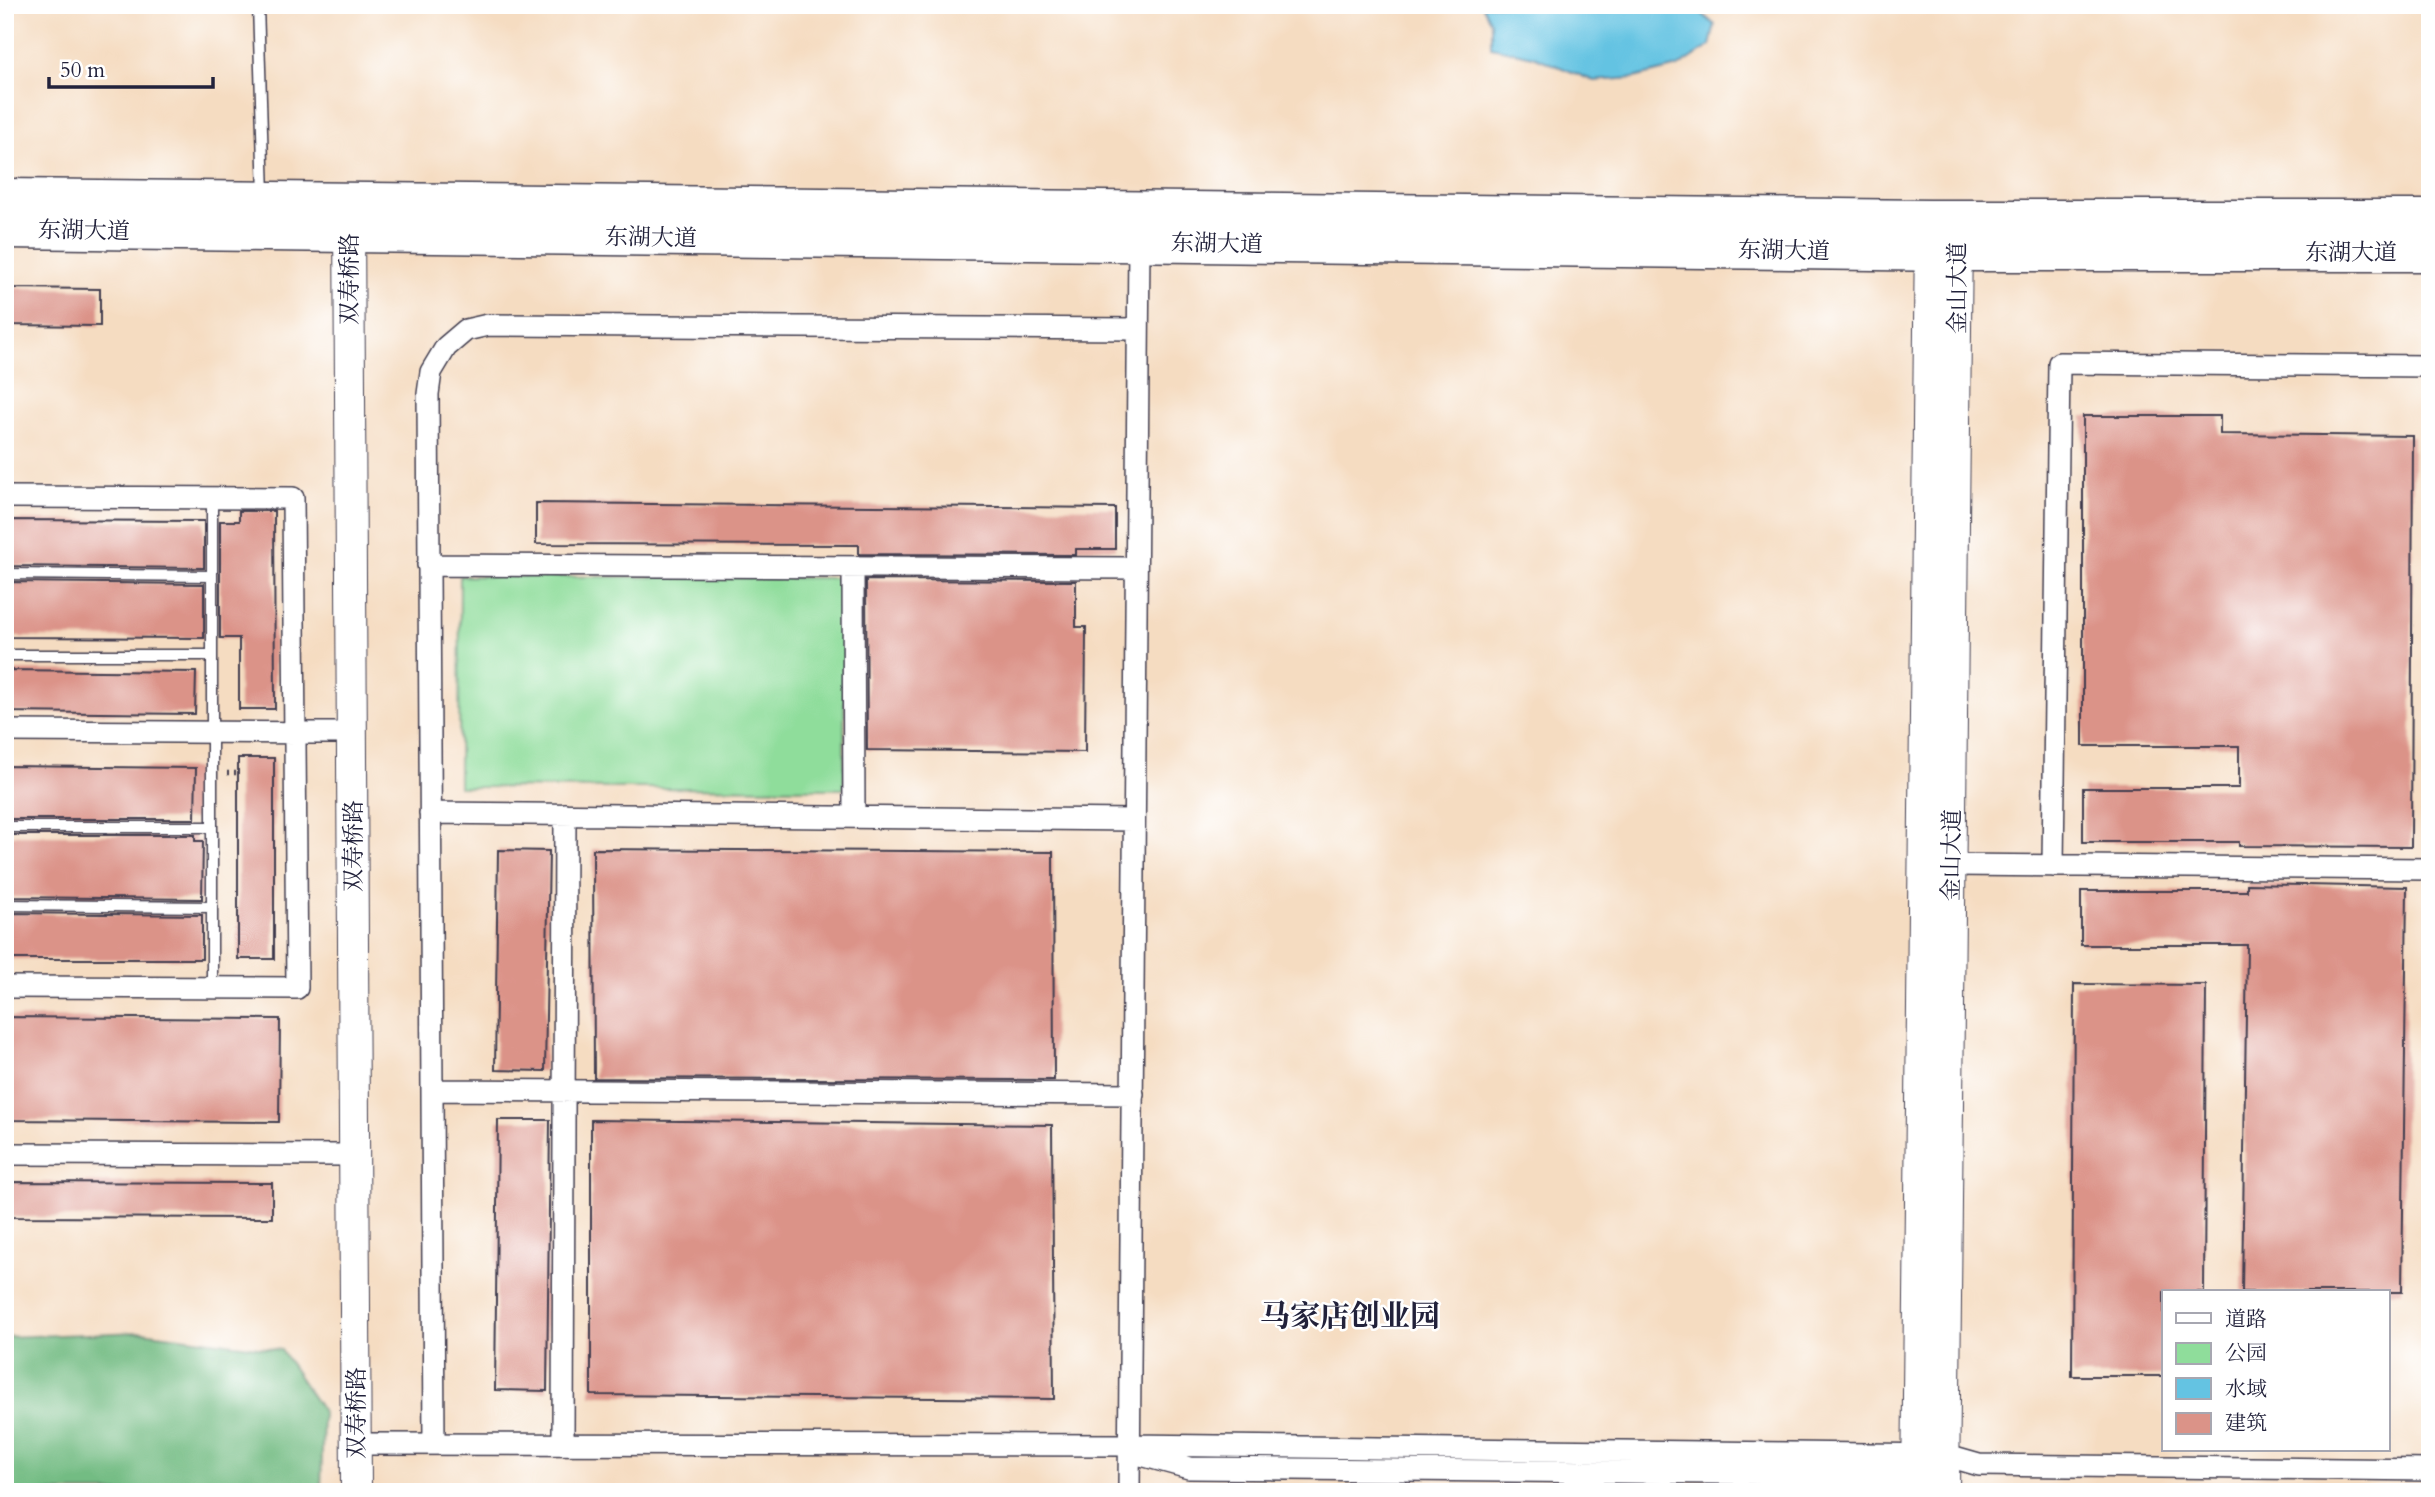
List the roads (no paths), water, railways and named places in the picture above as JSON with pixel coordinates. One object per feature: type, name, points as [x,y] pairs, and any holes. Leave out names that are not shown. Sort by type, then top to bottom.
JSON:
[{"type":"highway","name":"东湖大道","points":[[5,198],[265,201],[349,217],[1139,243],[1944,235],[2430,219]]},
{"type":"highway","name":"东湖大道","points":[[5,229],[349,217],[1944,235],[2430,252]]},
{"type":"street","name":"双寿桥路","points":[[349,217],[356,1492]]},
{"type":"street","name":"金山大道","points":[[1931,1474],[1951,865],[1944,235]]},
{"type":"street","name":"金山大道","points":[[1931,1474],[1944,235]]},
{"type":"street","points":[[1129,1492],[1139,243]]},
{"type":"street","points":[[434,1444],[428,394],[431,372],[446,347],[466,330],[488,325],[1138,329]]},
{"type":"street","points":[[2053,866],[2059,362],[2430,366]]},
{"type":"street","points":[[5,497],[293,498],[297,988],[5,987]]},
{"type":"street","points":[[428,565],[1136,568]]},
{"type":"street","points":[[853,567],[854,817]]},
{"type":"street","points":[[5,731],[352,733]]},
{"type":"street","points":[[430,813],[1135,820]]},
{"type":"street","points":[[562,1444],[565,814]]},
{"type":"street","points":[[1951,865],[2430,869]]},
{"type":"street","points":[[432,1090],[1133,1094]]},
{"type":"street","points":[[5,1154],[355,1156]]},
{"type":"street","points":[[356,1444],[1130,1449],[1826,1473],[1931,1474],[1979,1465],[2430,1469]]},
{"type":"lane","points":[[258,5],[265,201]]},
{"type":"lane","points":[[212,498],[212,988]]},
{"type":"lane","points":[[5,574],[212,576]]},
{"type":"lane","points":[[5,656],[212,656]]},
{"type":"lane","points":[[5,827],[212,827]]},
{"type":"lane","points":[[5,905],[212,907]]},
{"type":"water","points":[[1482,5],[1692,5],[1715,25],[1710,46],[1678,67],[1634,78],[1594,81],[1533,56],[1491,47],[1491,23]]},
{"type":"district","name":"马家店创业园","points":[[1350,1316]]}]
